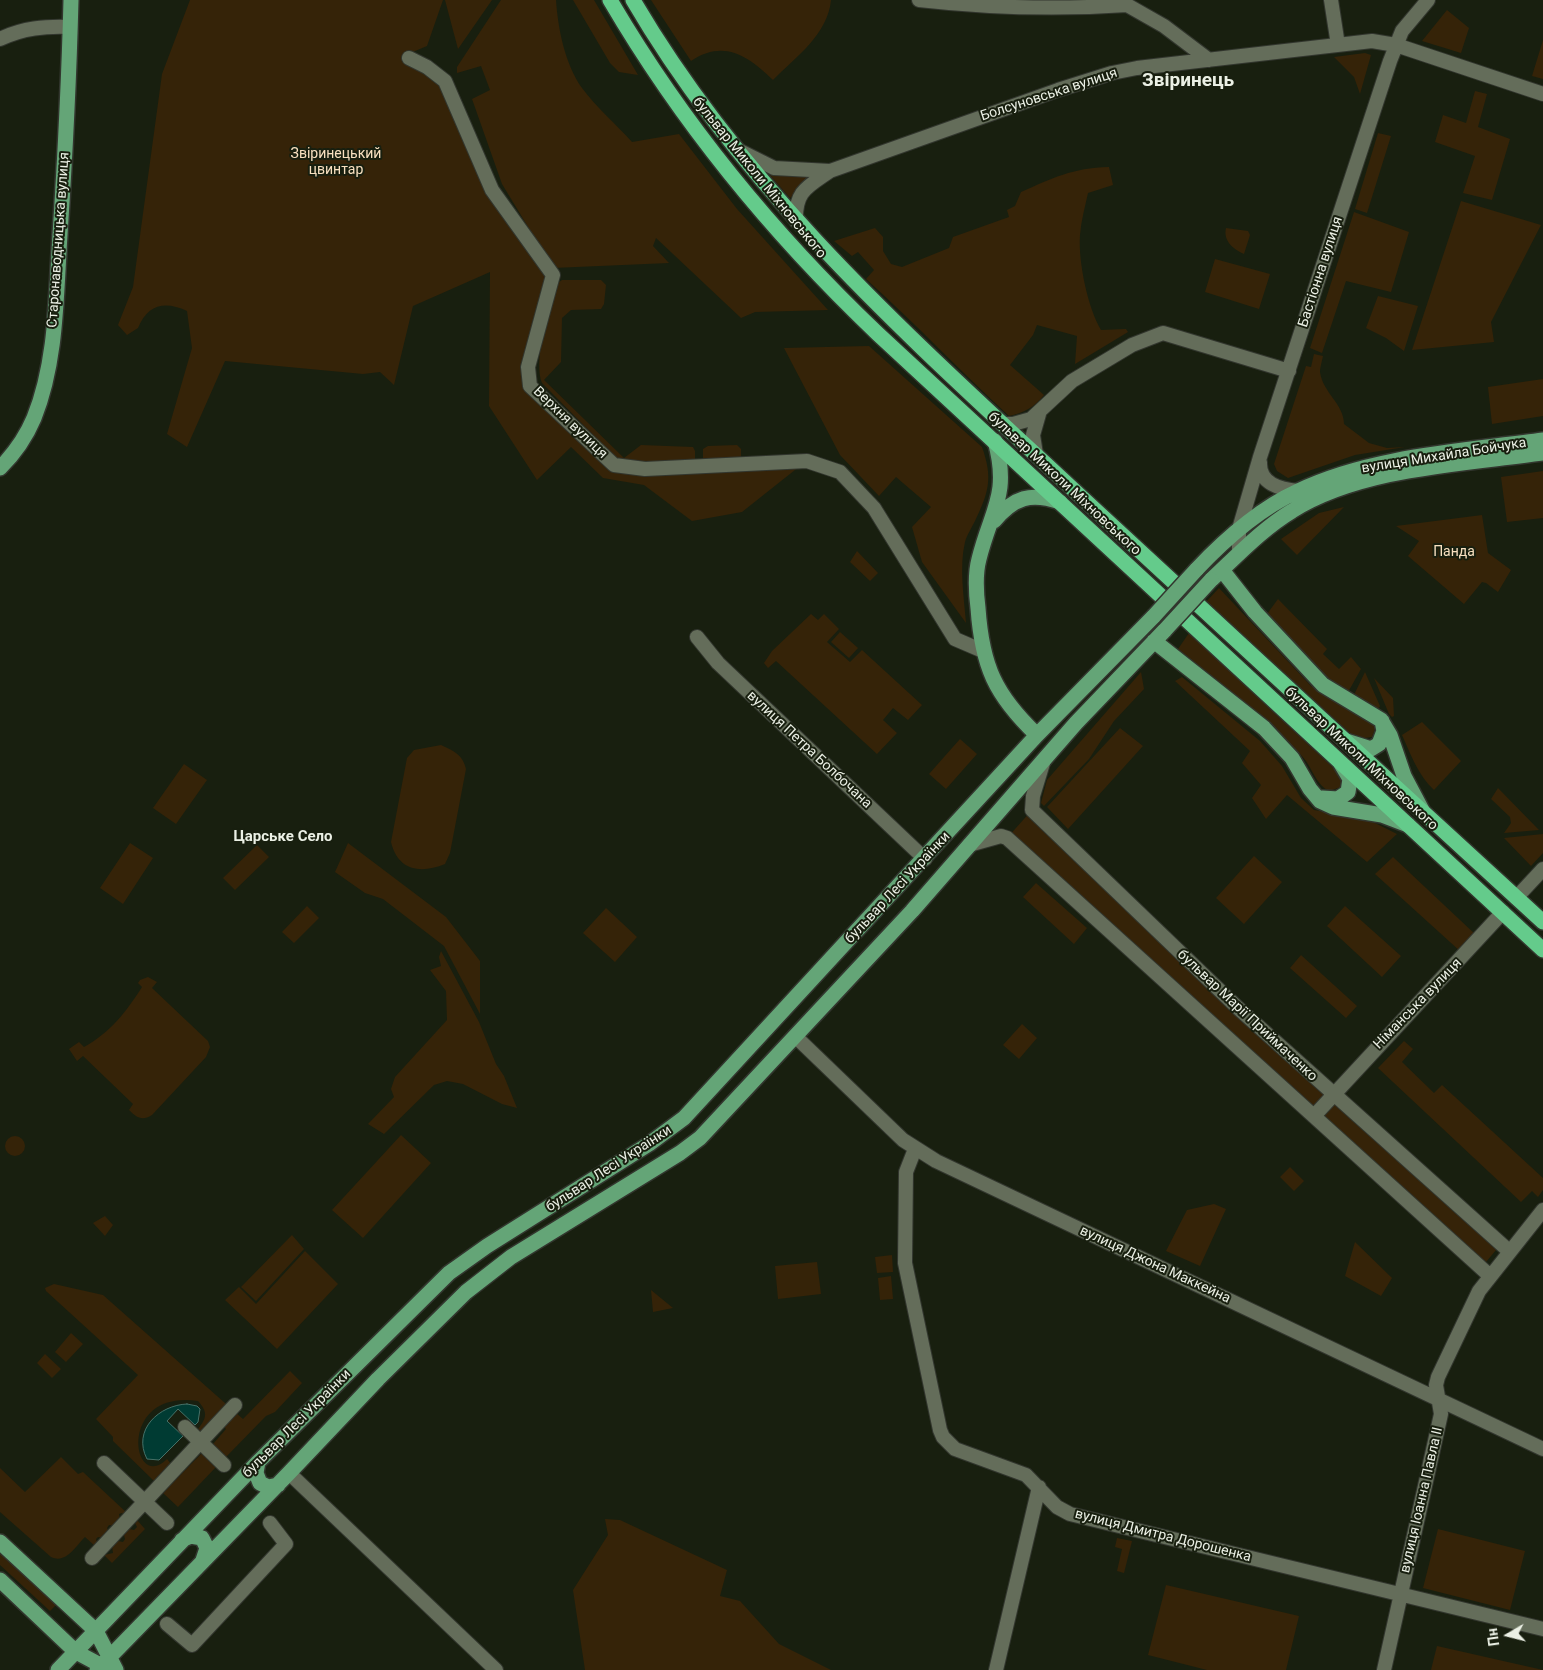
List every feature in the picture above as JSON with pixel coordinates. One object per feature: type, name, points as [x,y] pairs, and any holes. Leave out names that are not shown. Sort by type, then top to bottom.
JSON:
[{"type":"highway","name":"бульвар Миколи Міхновського","points":[[610,0],[671,96],[786,239],[856,312],[1543,950]]},
{"type":"highway","name":"бульвар Миколи Міхновського","points":[[633,0],[679,73],[737,149],[796,221],[871,298],[1036,454],[1543,922]]},
{"type":"main road","name":"Старонаводницька вулиця","points":[[0,468],[26,434],[34,418],[44,384],[55,312],[71,0]]},
{"type":"main road","name":"вулиця Михайла Бойчука","points":[[1154,616],[1196,570],[1239,529],[1298,491],[1350,472],[1389,463],[1543,440]]},
{"type":"main road","points":[[995,441],[1002,474],[1001,487],[991,524],[980,553],[977,581],[983,651],[991,677],[1002,695],[1021,720],[1037,735]]},
{"type":"main road","name":"вулиця Михайла Бойчука","points":[[1159,635],[1216,575],[1239,554],[1291,511],[1321,495],[1346,486],[1385,476],[1543,453]]},
{"type":"main road","points":[[991,524],[1005,508],[1015,501],[1042,496],[1060,502]]},
{"type":"main road","points":[[1216,575],[1255,612],[1323,685],[1373,713],[1381,720],[1390,736],[1404,776],[1424,814]]},
{"type":"main road","name":"бульвар Лесі Українки","points":[[58,1670],[258,1462],[449,1273],[467,1258],[674,1127],[777,1018],[1037,735],[1154,616]]},
{"type":"main road","points":[[1159,635],[1264,728],[1292,758],[1315,795],[1325,805],[1382,815],[1409,826]]},
{"type":"main road","name":"бульвар Лесі Українки","points":[[107,1666],[203,1560],[278,1485],[378,1379],[487,1274],[550,1232],[680,1153],[700,1138],[912,911],[1045,758],[1159,635]]},
{"type":"main road","points":[[1122,650],[1129,651],[1134,663]]},
{"type":"main road","points":[[1344,740],[1370,749],[1379,744],[1383,737],[1381,720]]},
{"type":"main road","points":[[1315,795],[1331,800],[1338,799],[1348,792],[1350,779],[1337,759]]},
{"type":"main road","points":[[777,1018],[796,1037]]},
{"type":"main road","points":[[258,1462],[256,1472],[260,1483],[268,1487],[278,1485]]},
{"type":"main road","points":[[182,1540],[191,1536],[202,1538],[207,1548],[203,1560]]},
{"type":"main road","points":[[0,1542],[96,1632],[107,1666]]},
{"type":"main road","points":[[0,1580],[76,1652],[107,1666]]},
{"type":"street","points":[[919,0],[979,6],[1060,9],[1125,2],[1164,26],[1210,60]]},
{"type":"street","points":[[1331,0],[1338,45]]},
{"type":"street","name":"Бастіонна вулиця","points":[[1239,554],[1239,529],[1260,457],[1396,45],[1410,21],[1428,0]]},
{"type":"street","points":[[0,39],[14,32],[37,27],[70,28]]},
{"type":"street","name":"Болсуновська вулиця","points":[[796,221],[798,198],[804,190],[830,171],[1112,72],[1372,41],[1396,45],[1543,94]]},
{"type":"street","name":"Верхня вулиця","points":[[409,58],[427,67],[446,81],[492,190],[553,275],[528,367],[530,386],[614,465],[645,468],[807,461],[840,472],[874,508],[955,639],[983,651]]},
{"type":"street","name":"Болсуновська вулиця","points":[[737,149],[774,168],[830,171]]},
{"type":"street","points":[[1004,424],[1022,422],[1039,414],[1072,381],[1132,345],[1163,333],[1289,371]]},
{"type":"street","points":[[1036,454],[1033,435],[1039,414]]},
{"type":"street","points":[[1260,457],[1260,468],[1269,483],[1278,488],[1298,491]]},
{"type":"street","name":"вулиця Петра Болбочана","points":[[697,637],[718,663],[924,859]]},
{"type":"street","name":"бульвар Марії Приймаченко","points":[[1045,758],[1033,796],[1032,810],[1144,919],[1332,1094],[1509,1251]]},
{"type":"street","name":"бульвар Марії Приймаченко","points":[[969,845],[1001,836],[1007,838],[1489,1276]]},
{"type":"street","points":[[1516,898],[1543,869]]},
{"type":"street","name":"Німанська вулиця","points":[[1314,1116],[1332,1094],[1503,912]]},
{"type":"street","name":"вулиця Джона Маккейна","points":[[796,1037],[916,1149],[936,1162],[1543,1449]]},
{"type":"street","name":"вулиця Дмитра Дорошенка","points":[[916,1149],[906,1172],[905,1263],[940,1430],[943,1437],[955,1449],[1026,1475],[1039,1486],[1057,1507],[1070,1514],[1543,1629]]},
{"type":"street","name":"вулиця Іоанна Павла II","points":[[1384,1670],[1442,1414],[1438,1399],[1438,1377],[1479,1291],[1543,1210]]},
{"type":"street","points":[[92,1558],[235,1405]]},
{"type":"street","points":[[185,1427],[224,1465]]},
{"type":"street","points":[[104,1463],[168,1523]]},
{"type":"street","points":[[289,1473],[496,1670]]},
{"type":"street","points":[[996,1670],[1039,1486]]},
{"type":"street","points":[[167,1624],[192,1645],[286,1544],[270,1524]]},
{"type":"green space","name":"Звіринецький цвинтар","points":[[190,0],[443,0],[427,46],[408,54],[445,90],[485,188],[548,277],[533,320],[525,376],[614,468],[800,466],[742,512],[692,521],[644,485],[603,478],[571,447],[537,480],[489,406],[490,272],[413,306],[394,385],[380,372],[363,374],[225,361],[187,447],[167,434],[192,348],[187,311],[171,306],[152,309],[142,320],[138,328],[127,335],[118,325],[133,287],[162,74]]},
{"type":"green space","points":[[445,0],[492,0],[458,49]]},
{"type":"green space","points":[[501,0],[556,0],[561,34],[567,57],[576,79],[593,102],[632,142],[679,134],[737,209],[828,310],[755,312],[741,318],[656,238],[653,246],[669,263],[553,268],[502,184],[472,99],[490,90],[481,66],[457,73],[457,67]]},
{"type":"green space","points":[[573,0],[594,0],[638,75],[619,72],[610,63]]},
{"type":"green space","points":[[651,0],[831,0],[829,12],[817,34],[801,54],[773,80],[764,71],[735,53],[714,51],[691,61]]},
{"type":"green space","points":[[1447,10],[1469,28],[1461,53],[1422,41]]},
{"type":"green space","points":[[1543,40],[1543,79],[1532,76]]},
{"type":"green space","points":[[1365,53],[1371,55],[1360,94],[1354,77],[1334,57]]},
{"type":"green space","points":[[1475,91],[1487,94],[1478,127],[1510,139],[1492,200],[1463,193],[1475,156],[1435,142],[1443,115],[1466,123]]},
{"type":"green space","points":[[1378,133],[1391,136],[1367,213],[1355,209]]},
{"type":"green space","points":[[1109,167],[1113,185],[1088,193],[1081,230],[1082,271],[1092,310],[1101,330],[1126,329],[1128,332],[1075,364],[1077,336],[1037,325],[1033,335],[1010,365],[1044,395],[1033,406],[1014,415],[1009,416],[866,279],[874,270],[858,252],[852,256],[834,241],[875,228],[883,237],[883,251],[891,264],[902,267],[949,248],[953,237],[1009,217],[1007,210],[1015,206],[1021,192],[1053,178],[1073,172]]},
{"type":"green space","points":[[769,174],[816,175],[790,198]]},
{"type":"green space","points":[[1461,201],[1541,225],[1491,322],[1494,342],[1412,350]]},
{"type":"green space","points":[[1354,212],[1409,232],[1391,292],[1346,281],[1322,353],[1310,348]]},
{"type":"green space","points":[[1226,228],[1248,231],[1250,235],[1244,254],[1236,250],[1227,241]]},
{"type":"green space","points":[[1215,259],[1270,274],[1259,309],[1205,292]]},
{"type":"green space","points":[[562,280],[601,280],[606,285],[604,304],[601,309],[571,310],[562,318],[561,362],[544,380],[624,458],[641,445],[693,447],[695,459],[692,463],[618,460],[542,383],[539,363],[545,321],[554,288]]},
{"type":"green space","points":[[1378,296],[1418,306],[1404,351],[1386,338],[1366,328]]},
{"type":"green space","points":[[869,346],[982,447],[988,468],[988,485],[984,502],[966,539],[962,562],[966,623],[922,562],[912,527],[931,507],[896,477],[879,496],[840,455],[784,348]]},
{"type":"green space","points":[[1314,354],[1323,356],[1320,372],[1322,379],[1341,410],[1344,424],[1369,443],[1387,448],[1405,447],[1355,455],[1288,478],[1277,471],[1274,464],[1306,366],[1311,367]]},
{"type":"green space","points":[[1543,379],[1543,416],[1492,424],[1488,387]]},
{"type":"green space","points":[[737,445],[741,449],[741,457],[736,462],[706,462],[703,459],[703,449],[708,446]]},
{"type":"green space","points":[[1543,471],[1543,518],[1507,522],[1501,477]]},
{"type":"green space","points":[[1344,507],[1297,555],[1281,539],[1319,513]]},
{"type":"green space","name":"Панда","points":[[1482,515],[1488,553],[1511,570],[1498,592],[1482,582],[1464,604],[1408,556],[1419,541],[1396,526]]},
{"type":"green space","points":[[857,551],[878,573],[870,581],[850,562]]},
{"type":"green space","points":[[1219,588],[1311,686],[1373,719],[1376,726],[1372,737],[1365,738],[1351,734],[1205,603]]},
{"type":"green space","points":[[1278,599],[1327,649],[1323,654],[1339,669],[1351,657],[1361,669],[1347,694],[1333,686],[1267,614]]},
{"type":"green space","points":[[811,614],[818,620],[824,614],[839,629],[827,642],[850,662],[862,650],[922,705],[908,720],[893,708],[883,720],[897,733],[877,754],[776,661],[768,668],[764,663],[772,651]]},
{"type":"green space","points":[[840,632],[858,648],[849,658],[831,642]]},
{"type":"green space","points":[[1189,633],[1343,777],[1341,787],[1329,791],[1324,788],[1305,759],[1287,741],[1242,700],[1178,649]]},
{"type":"green space","points":[[1141,672],[1144,689],[1114,721],[1089,759],[1044,806],[1041,803],[1047,780]]},
{"type":"green space","points":[[1365,672],[1380,706],[1377,711],[1352,699]]},
{"type":"green space","points":[[1182,677],[1260,741],[1282,766],[1301,798],[1314,810],[1367,819],[1397,834],[1367,862],[1287,795],[1266,819],[1252,798],[1261,785],[1242,763],[1250,751],[1175,681]]},
{"type":"green space","points":[[1374,678],[1393,698],[1394,716],[1392,717],[1389,714]]},
{"type":"green space","points":[[1422,722],[1461,761],[1434,790],[1419,771],[1402,735]]},
{"type":"green space","points":[[1120,728],[1143,746],[1068,829],[1047,807]]},
{"type":"green space","points":[[960,739],[977,754],[946,789],[929,774]]},
{"type":"green space","points":[[441,745],[457,754],[463,760],[466,769],[450,853],[445,864],[427,869],[412,868],[399,859],[394,852],[391,842],[407,758],[414,750]]},
{"type":"green space","points":[[184,764],[207,780],[176,824],[153,808]]},
{"type":"green space","points":[[1498,788],[1539,830],[1504,833],[1511,823],[1510,817],[1491,799]]},
{"type":"green space","points":[[1032,810],[1501,1244],[1481,1268],[1007,838]]},
{"type":"green space","points":[[1543,834],[1543,853],[1531,866],[1504,838]]},
{"type":"green space","points":[[130,843],[153,858],[123,904],[100,888]]},
{"type":"green space","points":[[348,843],[446,917],[480,961],[480,1014],[444,946],[383,899],[365,893],[335,872]]},
{"type":"green space","points":[[257,845],[269,857],[235,890],[223,878]]},
{"type":"green space","points":[[1254,856],[1282,882],[1244,924],[1216,898]]},
{"type":"green space","points":[[1393,857],[1476,935],[1461,952],[1375,874]]},
{"type":"green space","points":[[1036,883],[1087,928],[1074,944],[1023,897]]},
{"type":"green space","points":[[307,906],[319,918],[294,943],[282,932]]},
{"type":"green space","points":[[1345,906],[1401,956],[1382,977],[1327,926]]},
{"type":"green space","points":[[606,908],[637,937],[615,962],[583,933]]},
{"type":"green space","points":[[441,951],[479,1022],[517,1108],[502,1104],[463,1084],[447,1081],[434,1085],[384,1134],[368,1124],[394,1097],[391,1089],[395,1077],[447,1020],[446,991],[430,970],[441,966],[439,957]]},
{"type":"green space","points":[[1301,955],[1357,1006],[1346,1018],[1290,968]]},
{"type":"green space","points":[[148,977],[157,982],[152,988],[208,1041],[210,1047],[206,1057],[152,1115],[142,1118],[137,1117],[129,1110],[133,1104],[83,1056],[77,1061],[69,1049],[79,1042],[84,1047],[110,1028],[124,1013],[142,987],[138,983],[140,980]]},
{"type":"green space","points":[[1022,1024],[1037,1038],[1019,1059],[1003,1045]]},
{"type":"green space","points":[[1404,1041],[1413,1049],[1402,1062],[1434,1093],[1442,1085],[1543,1178],[1543,1190],[1538,1197],[1532,1191],[1521,1202],[1378,1068]]},
{"type":"green space","points":[[401,1135],[431,1163],[363,1238],[332,1210]]},
{"type":"green space","points":[[15,1136],[22,1139],[25,1146],[22,1153],[15,1156],[8,1153],[5,1146],[8,1139]]},
{"type":"green space","points":[[1290,1167],[1304,1181],[1294,1191],[1280,1177]]},
{"type":"green space","points":[[1214,1204],[1226,1209],[1200,1266],[1166,1251],[1187,1210]]},
{"type":"green space","points":[[105,1216],[113,1225],[105,1236],[93,1223]]},
{"type":"green space","points":[[292,1235],[304,1249],[256,1301],[241,1287]]},
{"type":"green space","points":[[1355,1242],[1392,1278],[1381,1296],[1345,1276]]},
{"type":"green space","points":[[305,1251],[338,1284],[277,1349],[225,1300],[239,1287],[256,1304]]},
{"type":"green space","points":[[892,1255],[893,1272],[877,1273],[875,1257]]},
{"type":"green space","points":[[817,1262],[821,1294],[778,1299],[775,1266]]},
{"type":"green space","points":[[891,1276],[893,1299],[880,1300],[878,1278]]},
{"type":"green space","points":[[54,1284],[103,1295],[243,1419],[290,1371],[302,1383],[275,1412],[266,1416],[226,1457],[213,1444],[226,1429],[217,1419],[203,1434],[198,1429],[205,1418],[205,1412],[198,1401],[172,1401],[154,1410],[143,1423],[139,1439],[140,1453],[146,1463],[155,1466],[167,1459],[171,1464],[154,1481],[113,1441],[113,1437],[96,1419],[138,1375],[46,1291],[45,1288]]},
{"type":"green space","points":[[651,1290],[673,1308],[653,1312]]},
{"type":"green space","points":[[71,1333],[83,1344],[66,1362],[55,1352]]},
{"type":"green space","points":[[45,1354],[61,1369],[52,1378],[37,1363]]},
{"type":"green space","points":[[202,1453],[216,1467],[178,1507],[163,1493]]},
{"type":"green space","points":[[61,1457],[78,1474],[83,1472],[127,1513],[125,1515],[119,1514],[120,1520],[115,1526],[109,1525],[107,1528],[109,1532],[103,1538],[98,1537],[96,1539],[98,1545],[96,1547],[85,1537],[70,1553],[56,1559],[51,1557],[0,1512],[0,1468],[25,1492]]},
{"type":"green space","points":[[605,1519],[620,1520],[727,1570],[720,1596],[740,1601],[779,1644],[831,1670],[585,1670],[573,1590],[608,1535]]},
{"type":"green space","points":[[137,1520],[145,1529],[112,1563],[104,1555],[113,1553],[112,1546],[118,1541],[123,1542],[125,1539],[124,1535],[129,1529],[134,1530],[137,1527],[135,1523]]},
{"type":"green space","points":[[1438,1529],[1525,1551],[1510,1610],[1423,1588]]},
{"type":"green space","points":[[1117,1538],[1132,1541],[1124,1573],[1117,1571],[1122,1549],[1115,1547]]},
{"type":"green space","points":[[0,1549],[57,1604],[50,1611],[0,1565]]},
{"type":"green space","points":[[1166,1585],[1299,1616],[1286,1670],[1207,1670],[1148,1655]]},
{"type":"green space","points":[[1437,1646],[1543,1670],[1431,1670]]},
{"type":"water","points":[[187,1404],[197,1406],[200,1409],[198,1422],[195,1425],[178,1409],[167,1421],[183,1436],[159,1460],[147,1459],[143,1448],[143,1438],[151,1421],[167,1409]]},
{"type":"district","name":"Звіринець","points":[[1188,81]]},
{"type":"district","name":"Царське Село","points":[[283,837]]}]
